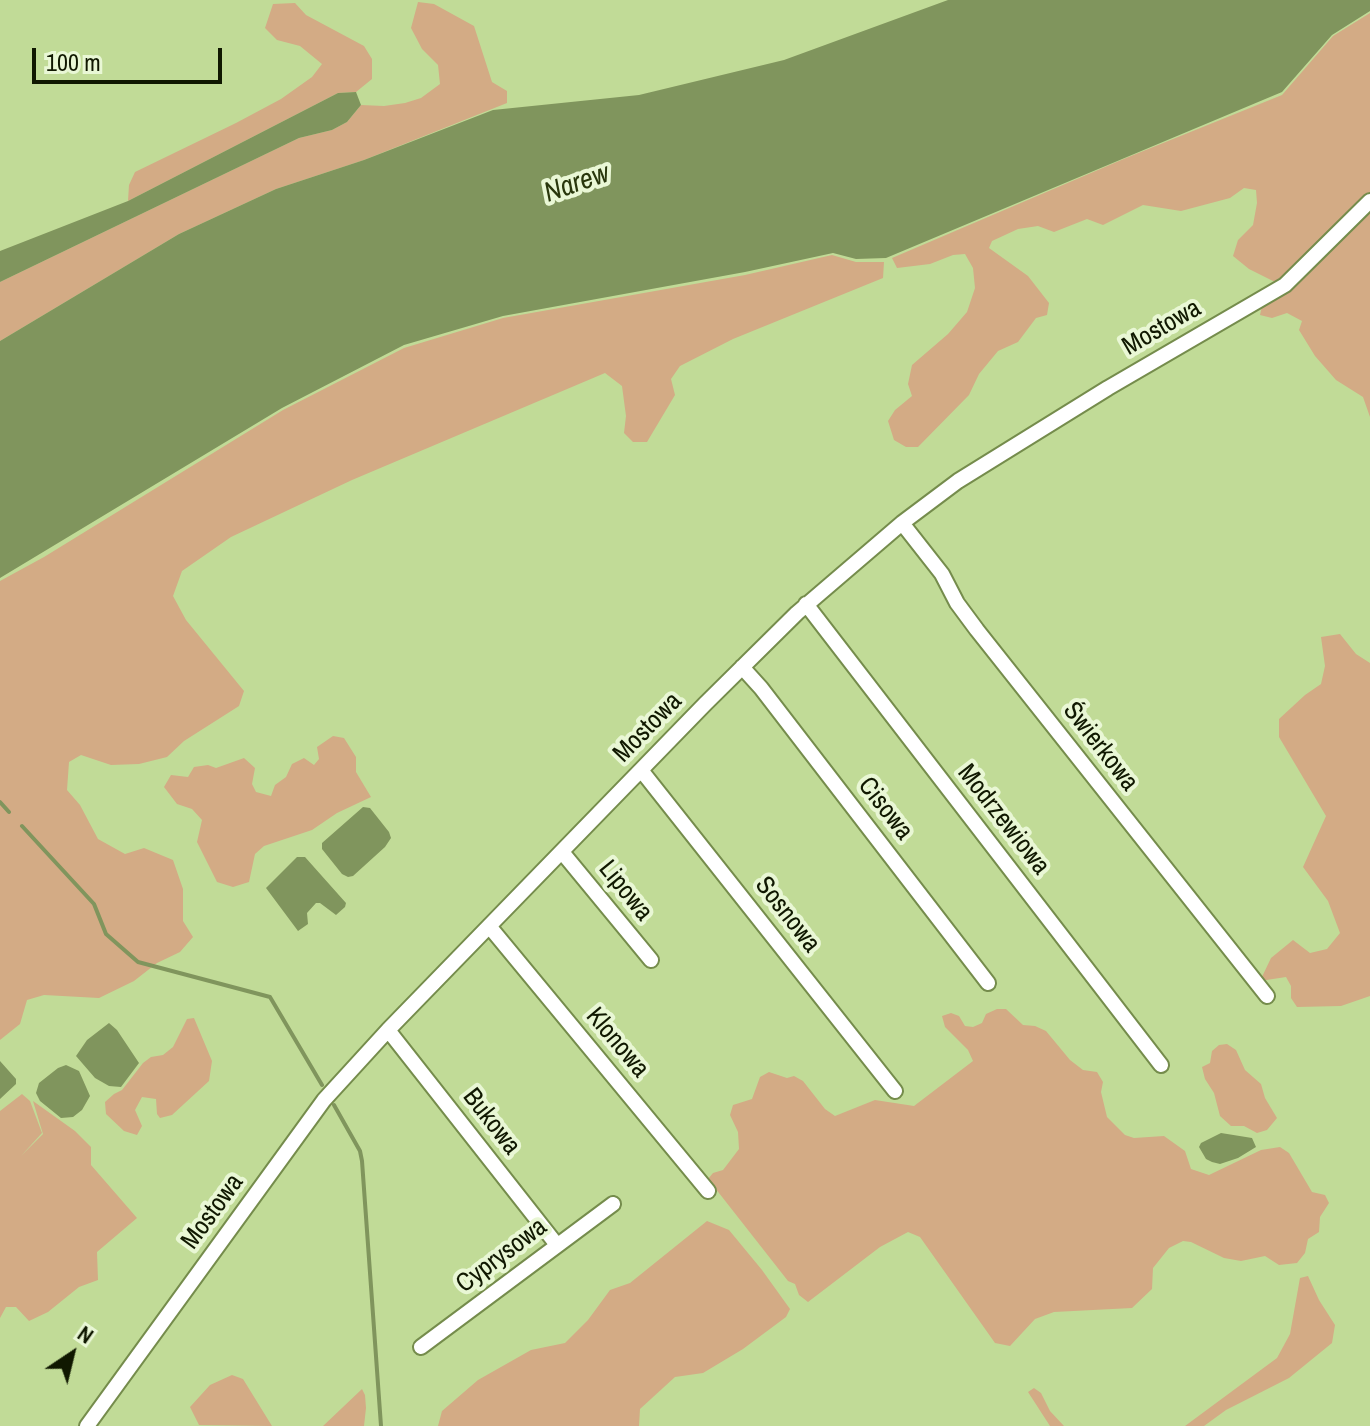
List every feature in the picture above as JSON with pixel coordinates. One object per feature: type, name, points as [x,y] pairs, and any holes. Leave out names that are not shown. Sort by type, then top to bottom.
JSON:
[{"type":"street","name":"Mostowa","points":[[87,1426],[324,1100],[489,926],[806,604],[902,523],[958,481],[1184,342],[1285,285],[1370,201]]},
{"type":"street","name":"Świerkowa","points":[[902,523],[942,574],[957,603],[977,630],[1267,996]]},
{"type":"street","name":"Modrzewiowa","points":[[806,604],[1161,1065]]},
{"type":"street","name":"Cisowa","points":[[742,667],[988,983]]},
{"type":"street","name":"Sosnowa","points":[[641,770],[895,1091]]},
{"type":"street","name":"Lipowa","points":[[562,852],[651,960]]},
{"type":"street","name":"Klonowa","points":[[489,926],[708,1191]]},
{"type":"street","name":"Bukowa","points":[[388,1030],[557,1245]]},
{"type":"street","name":"Cyprysowa","points":[[421,1347],[613,1204]]},
{"type":"shaded area","points":[[418,2],[434,4],[474,26],[492,82],[507,91],[507,103],[364,160],[276,189],[179,234],[0,341],[0,282],[299,138],[332,130],[347,122],[361,105],[405,103],[421,98],[440,84],[438,65],[422,49],[411,28]]},
{"type":"shaded area","points":[[295,3],[306,15],[364,46],[372,59],[372,79],[356,92],[338,93],[128,201],[129,185],[135,172],[281,99],[312,77],[322,64],[300,46],[277,40],[265,28],[273,4]]},
{"type":"shaded area","points":[[1370,13],[1370,417],[1363,397],[1336,380],[1315,356],[1299,330],[1302,321],[1287,313],[1272,318],[1260,315],[1262,306],[1277,283],[1249,269],[1233,256],[1238,240],[1253,225],[1257,203],[1256,190],[1244,188],[1230,198],[1181,211],[1143,205],[1103,225],[1087,219],[1054,232],[1038,226],[1018,229],[992,241],[989,248],[1028,276],[1049,303],[1047,315],[1036,318],[1018,342],[998,351],[979,374],[969,395],[918,447],[906,447],[894,440],[888,421],[895,410],[912,396],[908,384],[912,365],[948,334],[967,312],[975,288],[973,268],[965,254],[930,264],[897,268],[892,258],[1282,95],[1333,36]]},
{"type":"shaded area","points":[[832,255],[856,262],[884,262],[883,278],[733,339],[680,366],[671,379],[675,395],[647,442],[633,442],[624,433],[626,416],[622,386],[605,373],[352,480],[231,537],[182,571],[173,596],[186,620],[244,691],[239,706],[184,741],[167,757],[139,764],[111,765],[81,755],[69,762],[67,790],[80,805],[98,839],[125,854],[144,848],[173,860],[183,889],[183,921],[193,937],[180,952],[157,963],[134,981],[99,998],[44,995],[27,1000],[20,1024],[0,1040],[0,581],[283,410],[404,348],[503,318],[745,275]]},
{"type":"shaded area","points":[[1340,634],[1356,654],[1370,663],[1370,996],[1341,1006],[1297,1007],[1291,998],[1291,986],[1286,977],[1260,981],[1271,958],[1293,940],[1310,953],[1327,949],[1340,933],[1328,901],[1303,867],[1326,816],[1279,737],[1279,719],[1321,684],[1325,666],[1321,637]]},
{"type":"shaded area","points":[[333,736],[344,738],[356,757],[356,772],[371,797],[337,813],[312,830],[264,846],[255,854],[249,882],[233,887],[217,882],[197,842],[202,820],[192,809],[177,804],[164,787],[171,775],[188,777],[194,767],[208,765],[216,768],[244,758],[255,768],[252,784],[256,792],[271,796],[275,785],[286,777],[292,764],[304,758],[314,765],[319,759],[317,747]]},
{"type":"shaded area","points":[[1006,1009],[1023,1025],[1046,1031],[1070,1060],[1083,1070],[1097,1072],[1103,1082],[1101,1092],[1107,1117],[1125,1135],[1134,1138],[1164,1136],[1185,1151],[1191,1169],[1209,1175],[1261,1150],[1280,1147],[1289,1153],[1312,1192],[1325,1195],[1329,1203],[1320,1217],[1319,1232],[1308,1239],[1305,1253],[1297,1263],[1279,1265],[1265,1256],[1241,1261],[1224,1258],[1183,1241],[1169,1248],[1153,1268],[1152,1289],[1132,1308],[1054,1312],[1035,1319],[1010,1346],[995,1343],[920,1237],[908,1232],[880,1247],[808,1302],[799,1295],[795,1284],[788,1281],[708,1179],[713,1173],[723,1170],[739,1149],[738,1132],[730,1115],[733,1105],[752,1099],[760,1077],[769,1072],[787,1078],[794,1076],[803,1081],[825,1109],[835,1116],[875,1100],[914,1106],[973,1061],[968,1050],[945,1027],[942,1016],[951,1013],[959,1016],[965,1026],[973,1027],[982,1023],[986,1014]]},
{"type":"shaded area","points":[[194,1018],[212,1061],[209,1081],[172,1115],[160,1118],[156,1099],[142,1097],[135,1110],[142,1126],[137,1135],[124,1131],[106,1114],[105,1102],[122,1090],[143,1063],[173,1047],[187,1019]]},
{"type":"shaded area","points":[[1227,1044],[1236,1050],[1245,1070],[1261,1084],[1277,1118],[1267,1130],[1257,1133],[1244,1126],[1231,1126],[1220,1116],[1202,1067],[1210,1063],[1212,1051],[1219,1045]]},
{"type":"shaded area","points":[[22,1094],[30,1101],[42,1133],[21,1156],[43,1134],[33,1101],[75,1131],[91,1147],[91,1165],[137,1218],[97,1252],[98,1280],[79,1287],[48,1312],[29,1321],[16,1307],[6,1307],[0,1318],[0,1111]]},
{"type":"shaded area","points":[[707,1221],[729,1230],[762,1270],[790,1309],[786,1317],[743,1349],[703,1373],[675,1377],[640,1409],[639,1426],[438,1426],[442,1411],[478,1380],[531,1350],[565,1343],[588,1320],[610,1290],[630,1283]]},
{"type":"shaded area","points":[[1308,1276],[1335,1325],[1332,1343],[1289,1378],[1226,1410],[1204,1426],[1185,1426],[1277,1358],[1290,1334],[1300,1278]]},
{"type":"shaded area","points":[[232,1375],[243,1379],[272,1426],[199,1425],[190,1407],[210,1385]]},
{"type":"shaded area","points":[[1034,1388],[1064,1426],[1050,1426],[1028,1392]]},
{"type":"shaded area","points":[[362,1389],[366,1408],[364,1426],[323,1426]]},
{"type":"water","name":"Narew","points":[[948,0],[1370,0],[1370,11],[1332,35],[1282,92],[886,258],[856,259],[833,253],[503,316],[404,345],[282,408],[0,578],[0,341],[179,234],[276,189],[364,160],[493,110],[639,95],[784,60]]},
{"type":"water","points":[[356,92],[361,105],[347,122],[332,130],[299,138],[0,282],[0,251],[128,201],[338,93]]},
{"type":"water","points":[[363,807],[370,808],[391,838],[385,847],[348,877],[322,849],[322,843]]},
{"type":"water","points":[[297,857],[305,857],[346,903],[336,915],[316,903],[307,913],[308,924],[298,931],[266,888]]},
{"type":"water","points":[[109,1023],[139,1063],[121,1087],[109,1086],[95,1078],[76,1056],[87,1040]]},
{"type":"water","points":[[0,1061],[16,1079],[16,1084],[0,1099]]},
{"type":"water","points":[[66,1065],[79,1071],[90,1096],[82,1110],[73,1117],[61,1118],[40,1101],[36,1093],[39,1083]]},
{"type":"water","points":[[1221,1133],[1252,1138],[1256,1147],[1238,1158],[1220,1164],[1212,1162],[1206,1159],[1199,1147]]},
{"type":"waterway","points":[[0,802],[9,812]]},
{"type":"waterway","points":[[22,826],[94,904],[106,934],[138,962],[270,997],[322,1085]]},
{"type":"waterway","points":[[334,1105],[360,1151],[362,1161],[381,1426]]}]
